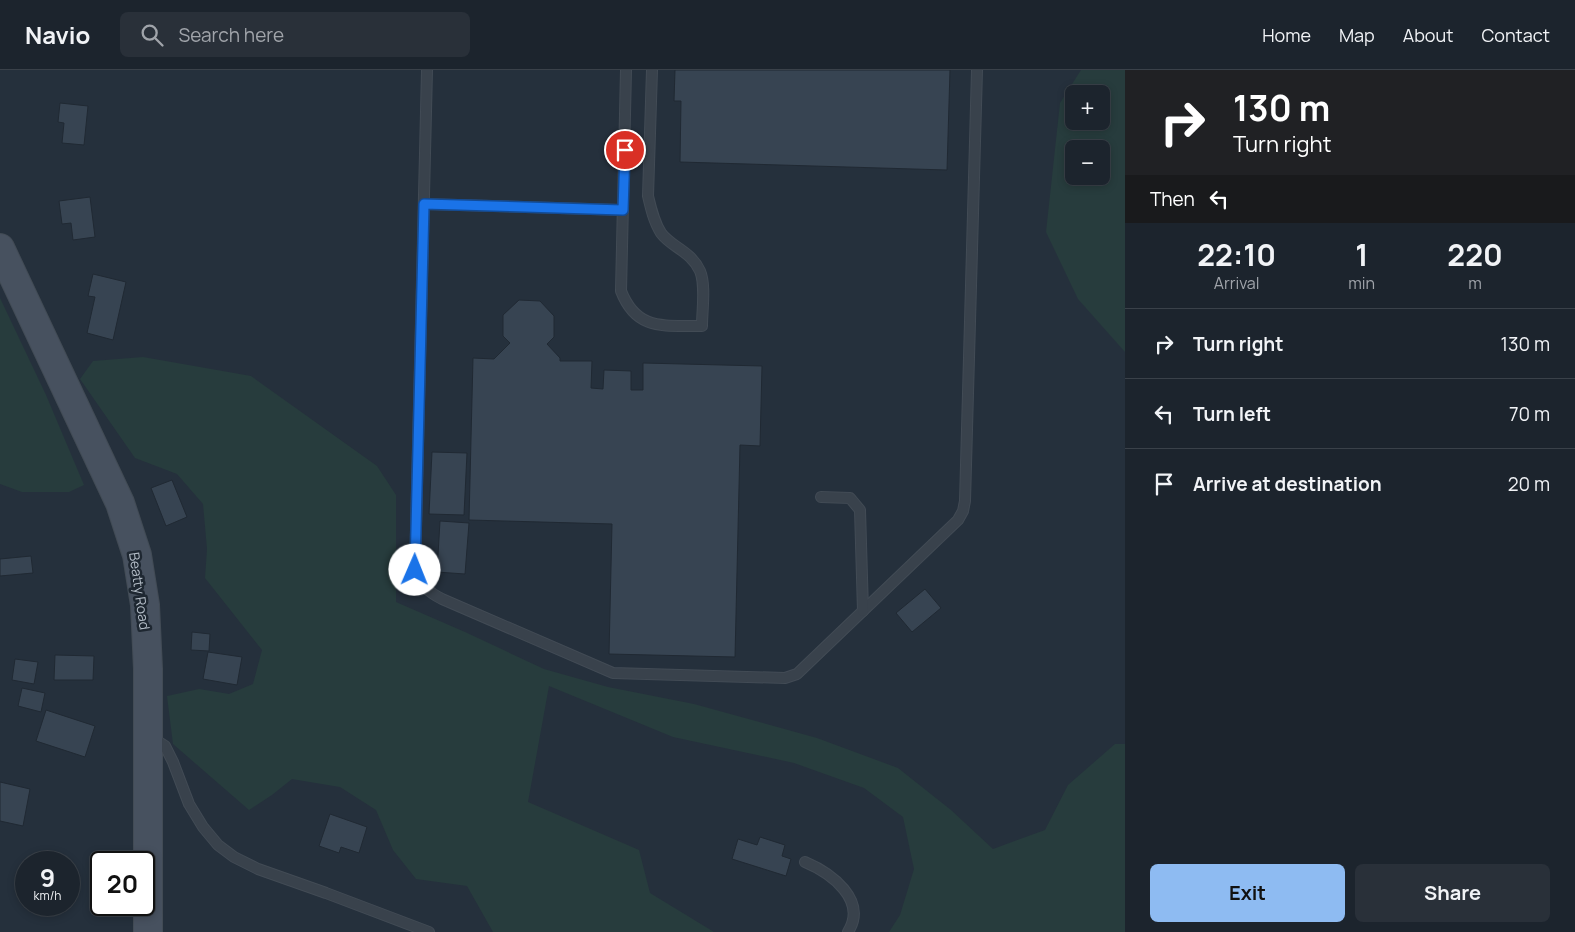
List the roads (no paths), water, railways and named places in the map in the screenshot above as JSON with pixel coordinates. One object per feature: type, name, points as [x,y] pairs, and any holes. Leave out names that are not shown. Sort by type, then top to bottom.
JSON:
[{"type":"street","name":"Beatty Road","points":[[0,248],[120,504],[137,555],[146,605],[148,669],[148,932]]},
{"type":"lane","points":[[427,70],[415,570],[420,583],[430,593],[606,671],[619,674],[785,678],[797,674],[958,520],[963,511],[965,501],[977,70]]},
{"type":"lane","points":[[626,70],[621,291],[627,304],[636,315],[649,323],[702,326],[703,283],[700,271],[690,256],[662,234],[652,215],[648,196],[652,70]]},
{"type":"lane","points":[[424,204],[623,210]]},
{"type":"lane","points":[[821,497],[850,498],[860,510],[863,610]]},
{"type":"lane","points":[[148,735],[165,746],[189,804],[202,827],[218,845],[234,857],[258,869],[429,932]]},
{"type":"lane","points":[[805,862],[819,868],[836,880],[849,896],[854,910],[851,927],[848,932]]}]
